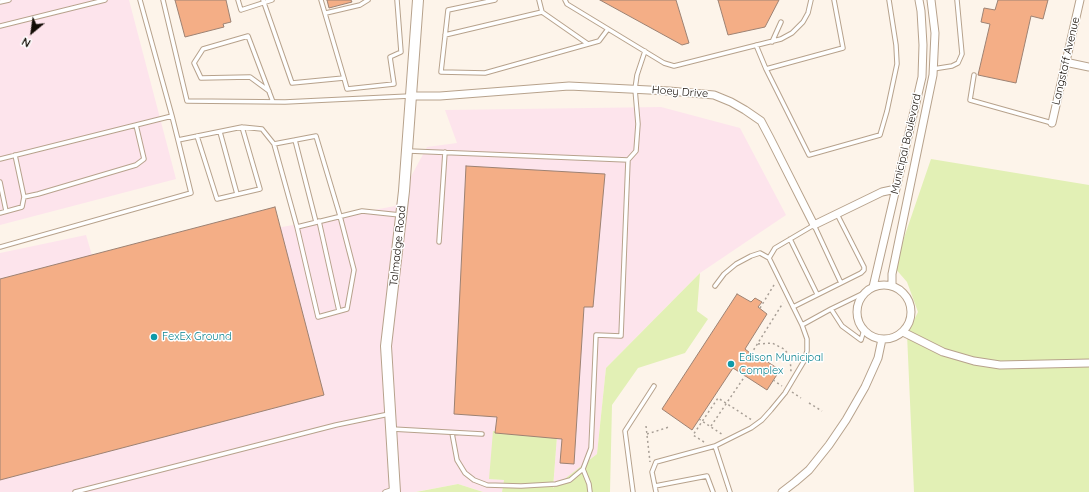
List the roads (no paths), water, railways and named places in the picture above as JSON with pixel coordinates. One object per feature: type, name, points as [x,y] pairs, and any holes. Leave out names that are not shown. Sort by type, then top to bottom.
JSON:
[{"type":"street","name":"Talmadge Road","points":[[395,491],[386,346],[404,192],[418,0]]},
{"type":"street","name":"Municipal Boulevard","points":[[873,287],[922,77],[923,45],[919,0]]},
{"type":"street","name":"Municipal Boulevard","points":[[892,286],[892,274],[933,75],[935,33],[931,0]]},
{"type":"street","name":"Langstaff Avenue","points":[[1052,123],[1080,0]]},
{"type":"street","points":[[1066,62],[1089,67]]},
{"type":"street","name":"Hoey Drive","points":[[411,96],[440,96],[569,86],[669,91],[714,95],[731,102],[760,121],[814,225]]},
{"type":"street","points":[[814,225],[882,192],[896,189]]},
{"type":"street","points":[[878,285],[892,286],[904,293],[910,303],[911,317],[908,325],[903,332],[890,338],[882,339],[871,336],[864,330],[859,321],[857,312],[861,299],[866,292],[873,287],[878,285]]},
{"type":"street","points":[[903,332],[944,352],[974,361],[1000,364],[1089,363]]},
{"type":"street","points":[[782,492],[809,470],[829,445],[846,420],[865,388],[878,358],[882,339]]},
{"type":"lane","points":[[0,2],[9,0]]},
{"type":"lane","points":[[0,26],[106,0]]},
{"type":"lane","points":[[0,247],[191,193],[172,116],[140,0]]},
{"type":"lane","points":[[163,0],[187,101],[273,102],[411,96]]},
{"type":"lane","points":[[238,0],[241,10],[263,1],[272,0]]},
{"type":"lane","points":[[321,0],[347,89],[394,84],[390,57],[401,52],[397,0]]},
{"type":"lane","points":[[326,13],[360,5],[368,0]]},
{"type":"lane","points":[[495,0],[448,10],[441,72],[485,73],[599,41],[608,29]]},
{"type":"lane","points":[[539,0],[542,12],[589,44]]},
{"type":"lane","points":[[564,0],[567,4],[664,63],[674,66],[781,39],[792,33],[803,22],[811,4],[810,0]]},
{"type":"lane","points":[[766,69],[843,48],[834,0]]},
{"type":"lane","points":[[756,45],[766,69],[809,155],[880,135],[887,111],[896,64],[896,45],[889,0]]},
{"type":"lane","points":[[933,68],[952,66],[958,63],[962,54],[957,0]]},
{"type":"lane","points":[[263,1],[292,83],[344,78]]},
{"type":"lane","points":[[445,35],[542,12]]},
{"type":"lane","points":[[772,42],[781,22]]},
{"type":"lane","points":[[269,91],[250,77],[201,78],[194,63],[203,49],[248,36],[269,91],[273,102]]},
{"type":"lane","points":[[452,432],[457,460],[465,473],[474,480],[487,484],[521,486],[556,484],[570,480],[583,469],[591,448],[596,335],[621,336],[628,160],[636,151],[638,124],[635,89],[637,75],[645,51]]},
{"type":"lane","points":[[974,75],[970,100],[1052,123]]},
{"type":"lane","points":[[0,159],[172,116]]},
{"type":"lane","points":[[24,197],[136,165],[144,159],[136,125]]},
{"type":"lane","points":[[178,140],[242,127],[262,129],[274,144],[297,227],[318,316],[347,309],[354,270],[340,216],[316,136],[274,144]]},
{"type":"lane","points":[[198,136],[217,199],[260,189],[242,127]]},
{"type":"lane","points":[[220,132],[237,194]]},
{"type":"lane","points":[[295,140],[318,222],[339,311]]},
{"type":"lane","points":[[406,151],[628,160]]},
{"type":"lane","points":[[439,242],[445,152]]},
{"type":"lane","points":[[0,213],[22,207],[24,197],[15,155]]},
{"type":"lane","points":[[0,182],[6,211]]},
{"type":"lane","points":[[297,227],[362,211],[401,215]]},
{"type":"lane","points":[[793,307],[861,273],[864,270],[864,267],[836,214]]},
{"type":"lane","points":[[769,258],[775,248],[814,225],[841,282]]},
{"type":"lane","points":[[790,239],[817,294]]},
{"type":"lane","points":[[656,492],[652,472],[656,462],[715,446],[751,428],[762,420],[785,393],[804,361],[807,351],[807,339],[802,325],[769,258],[760,253],[750,256],[736,264],[724,274],[715,286]]},
{"type":"lane","points":[[802,325],[866,292]]},
{"type":"lane","points":[[831,309],[842,326],[861,340],[864,330]]},
{"type":"lane","points":[[633,492],[625,431],[654,386]]},
{"type":"lane","points":[[75,492],[336,425],[390,414]]},
{"type":"lane","points":[[391,429],[482,434]]},
{"type":"lane","points":[[715,446],[730,492]]},
{"type":"lane","points":[[583,469],[590,484],[590,492]]},
{"type":"lane","points":[[655,486],[707,476],[713,492]]},
{"type":"lane","points":[[384,492],[395,491]]},
{"type":"place","name":"FexEx Ground","points":[[154,337]]},
{"type":"place","name":"Edison Municipal Complex","points":[[731,364]]}]
